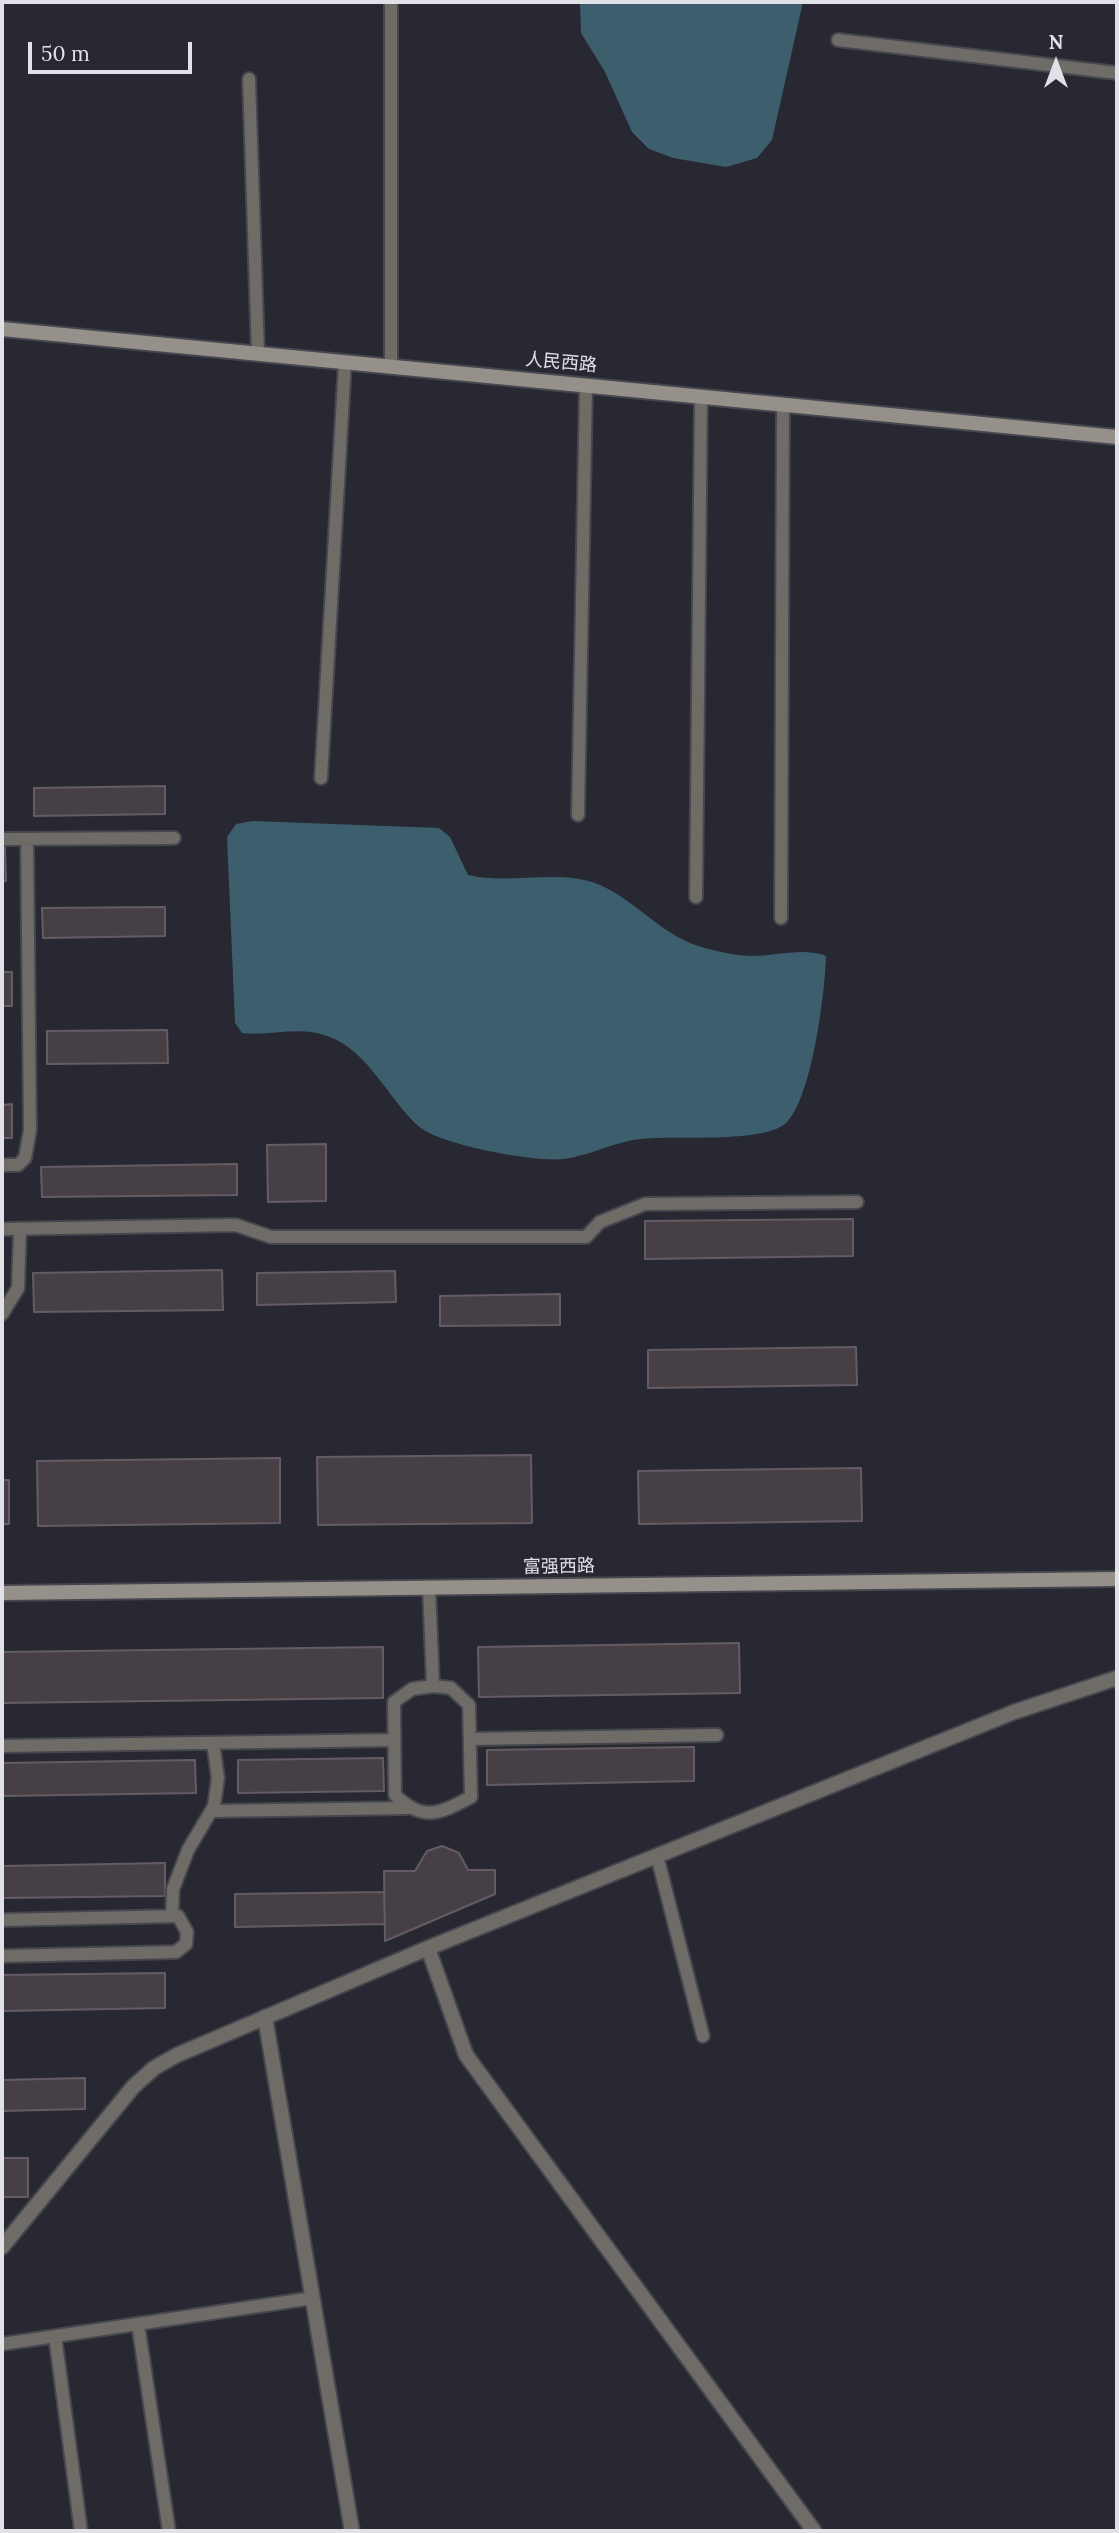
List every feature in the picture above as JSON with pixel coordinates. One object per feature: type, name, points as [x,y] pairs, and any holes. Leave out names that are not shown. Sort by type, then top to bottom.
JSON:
[{"type":"main road","name":"人民西路","points":[[2,329],[1117,437]]},
{"type":"main road","name":"富强西路","points":[[2,1593],[1117,1579]]},
{"type":"street","points":[[2,2247],[133,2087],[154,2068],[177,2055],[428,1948],[1014,1712],[1117,1678]]},
{"type":"street","points":[[428,1948],[466,2055],[814,2531]]},
{"type":"street","points":[[265,2017],[352,2531]]},
{"type":"lane","points":[[391,2],[391,366]]},
{"type":"lane","points":[[838,40],[1117,73]]},
{"type":"lane","points":[[249,79],[258,353]]},
{"type":"lane","points":[[321,778],[345,362]]},
{"type":"lane","points":[[578,815],[586,385]]},
{"type":"lane","points":[[696,897],[701,396]]},
{"type":"lane","points":[[781,918],[783,404]]},
{"type":"lane","points":[[2,839],[174,838]]},
{"type":"lane","points":[[2,1165],[18,1165],[24,1158],[30,1130],[27,839]]},
{"type":"lane","points":[[2,1229],[236,1225],[271,1237],[586,1237],[600,1222],[645,1205],[857,1202]]},
{"type":"lane","points":[[2,1314],[18,1288],[20,1228]]},
{"type":"lane","points":[[429,1587],[433,1686]]},
{"type":"lane","points":[[212,1811],[407,1808],[434,1814],[471,1797],[469,1705],[450,1688],[433,1686],[412,1689],[394,1702],[395,1795],[407,1808]]},
{"type":"lane","points":[[470,1739],[717,1735]]},
{"type":"lane","points":[[2,1746],[394,1740]]},
{"type":"lane","points":[[172,1916],[173,1889],[188,1850],[212,1811],[218,1778],[213,1743]]},
{"type":"lane","points":[[657,1856],[703,2036]]},
{"type":"lane","points":[[2,1920],[178,1916],[187,1932],[186,1944],[176,1952],[2,1956]]},
{"type":"lane","points":[[2,2344],[313,2298]]},
{"type":"lane","points":[[138,2324],[169,2531]]},
{"type":"lane","points":[[55,2336],[81,2531]]},
{"type":"water","points":[[580,2],[803,2],[772,140],[757,158],[726,167],[673,158],[649,149],[632,132],[605,72],[581,33]]},
{"type":"water","points":[[253,821],[439,828],[450,837],[468,875],[484,878],[552,877],[585,880],[626,900],[676,936],[705,948],[746,956],[808,952],[826,956],[823,994],[810,1069],[795,1110],[786,1123],[775,1130],[758,1134],[640,1139],[563,1159],[524,1157],[464,1145],[428,1132],[405,1112],[362,1060],[337,1040],[301,1031],[242,1033],[235,1023],[227,837],[236,824]]},
{"type":"building","points":[[165,786],[165,814],[34,816],[34,788]]},
{"type":"building","points":[[2,847],[5,847],[6,881],[2,881]]},
{"type":"building","points":[[165,907],[165,936],[43,938],[42,908]]},
{"type":"building","points":[[2,972],[12,972],[12,1006],[2,1006]]},
{"type":"building","points":[[167,1030],[168,1063],[47,1064],[47,1031]]},
{"type":"building","points":[[12,1104],[12,1138],[2,1138],[2,1105]]},
{"type":"building","points":[[326,1144],[326,1201],[268,1202],[267,1145]]},
{"type":"building","points":[[237,1164],[237,1195],[42,1197],[41,1167]]},
{"type":"building","points":[[853,1219],[853,1256],[645,1259],[645,1221]]},
{"type":"building","points":[[222,1270],[223,1310],[34,1312],[33,1273]]},
{"type":"building","points":[[395,1271],[396,1302],[257,1305],[257,1273]]},
{"type":"building","points":[[560,1294],[560,1325],[440,1326],[440,1296]]},
{"type":"building","points":[[856,1347],[857,1385],[648,1388],[648,1350]]},
{"type":"building","points":[[531,1455],[532,1523],[318,1525],[317,1457]]},
{"type":"building","points":[[280,1458],[280,1523],[38,1526],[37,1461]]},
{"type":"building","points":[[861,1468],[862,1521],[639,1524],[638,1471]]},
{"type":"building","points":[[2,1480],[9,1480],[9,1524],[2,1524]]},
{"type":"building","points":[[739,1643],[740,1693],[479,1697],[478,1647]]},
{"type":"building","points":[[383,1647],[383,1698],[2,1703],[2,1652]]},
{"type":"building","points":[[694,1747],[694,1781],[487,1785],[487,1750]]},
{"type":"building","points":[[383,1758],[384,1791],[238,1793],[238,1760]]},
{"type":"building","points":[[195,1760],[196,1793],[2,1796],[2,1763]]},
{"type":"building","points":[[442,1846],[459,1853],[468,1870],[495,1870],[495,1894],[385,1941],[384,1871],[415,1871],[427,1851]]},
{"type":"building","points":[[165,1863],[165,1896],[2,1898],[2,1866]]},
{"type":"building","points":[[384,1892],[385,1924],[235,1927],[235,1894]]},
{"type":"building","points":[[165,1973],[165,2008],[2,2011],[2,1975]]},
{"type":"building","points":[[85,2078],[85,2109],[2,2111],[2,2080]]},
{"type":"building","points":[[2,2158],[28,2158],[28,2197],[2,2197]]}]
